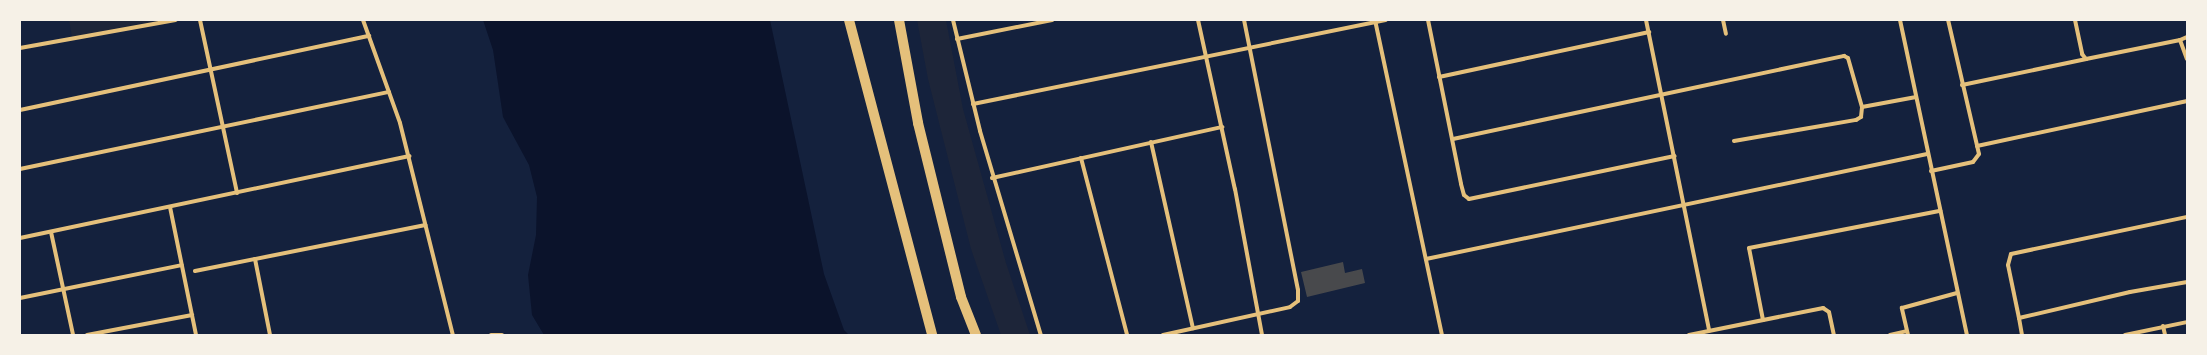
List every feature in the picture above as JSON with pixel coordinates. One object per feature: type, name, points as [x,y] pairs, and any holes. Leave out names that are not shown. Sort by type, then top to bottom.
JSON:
[{"type":"main road","points":[[849,20],[932,335]]},
{"type":"main road","points":[[899,20],[918,123],[961,297],[976,335]]},
{"type":"street","points":[[20,48],[176,20]]},
{"type":"street","points":[[200,20],[237,193]]},
{"type":"street","points":[[364,20],[409,156],[453,335]]},
{"type":"street","points":[[953,20],[992,178],[1041,335]]},
{"type":"street","points":[[957,39],[1035,22],[1052,20]]},
{"type":"street","points":[[1198,20],[1222,127],[1262,335]]},
{"type":"street","points":[[1163,335],[1290,306],[1298,301],[1298,290],[1244,20]]},
{"type":"street","points":[[973,104],[1375,21],[1386,20]]},
{"type":"street","points":[[1428,20],[1461,184],[1464,195],[1469,199],[1675,156]]},
{"type":"street","points":[[1646,20],[1685,204],[1709,331]]},
{"type":"street","points":[[1723,20],[1726,34]]},
{"type":"street","points":[[1900,20],[1966,335]]},
{"type":"street","points":[[1931,170],[1973,162],[1978,159],[1977,146],[1948,20]]},
{"type":"street","points":[[2075,20],[2080,48],[2086,60]]},
{"type":"street","points":[[1375,21],[1442,335]]},
{"type":"street","points":[[1439,77],[1649,32]]},
{"type":"street","points":[[20,110],[210,72],[369,36]]},
{"type":"street","points":[[1962,85],[2180,40],[2187,37]]},
{"type":"street","points":[[2180,40],[2187,59]]},
{"type":"street","points":[[1453,139],[1662,93],[1844,56],[1848,58],[1862,107],[1860,116],[1856,120],[1734,141]]},
{"type":"street","points":[[20,169],[389,92]]},
{"type":"street","points":[[1862,107],[1916,97]]},
{"type":"street","points":[[1977,146],[2187,101]]},
{"type":"street","points":[[992,178],[1222,127]]},
{"type":"street","points":[[1151,142],[1193,328]]},
{"type":"street","points":[[1426,259],[1927,154]]},
{"type":"street","points":[[20,238],[409,156]]},
{"type":"street","points":[[1081,158],[1127,335]]},
{"type":"street","points":[[170,207],[196,335]]},
{"type":"street","points":[[1763,320],[1749,248],[1940,211]]},
{"type":"street","points":[[2022,335],[2008,266],[2011,254],[2020,250],[2187,217]]},
{"type":"street","points":[[195,271],[425,224]]},
{"type":"street","points":[[51,232],[73,335]]},
{"type":"street","points":[[255,259],[270,335]]},
{"type":"street","points":[[20,298],[182,265]]},
{"type":"street","points":[[2019,318],[2130,292],[2187,282]]},
{"type":"street","points":[[1890,335],[1908,333],[1902,308],[1957,293]]},
{"type":"street","points":[[1689,335],[1823,308],[1829,312],[1834,335]]},
{"type":"street","points":[[87,335],[192,315]]},
{"type":"street","points":[[2125,335],[2187,322]]},
{"type":"street","points":[[2163,326],[2165,335]]},
{"type":"street","points":[[491,335],[502,335]]},
{"type":"shaded area","points":[[69,20],[160,20],[72,37]]},
{"type":"shaded area","points":[[483,20],[770,20],[824,274],[844,330],[849,335],[544,335],[532,315],[528,275],[536,235],[537,197],[529,165],[503,117],[493,50]]},
{"type":"shaded area","points":[[917,20],[946,20],[963,109],[1006,263],[1030,335],[1001,335],[971,249],[928,79]]},
{"type":"building","points":[[1343,262],[1345,273],[1362,269],[1365,283],[1307,297],[1301,272]]}]
